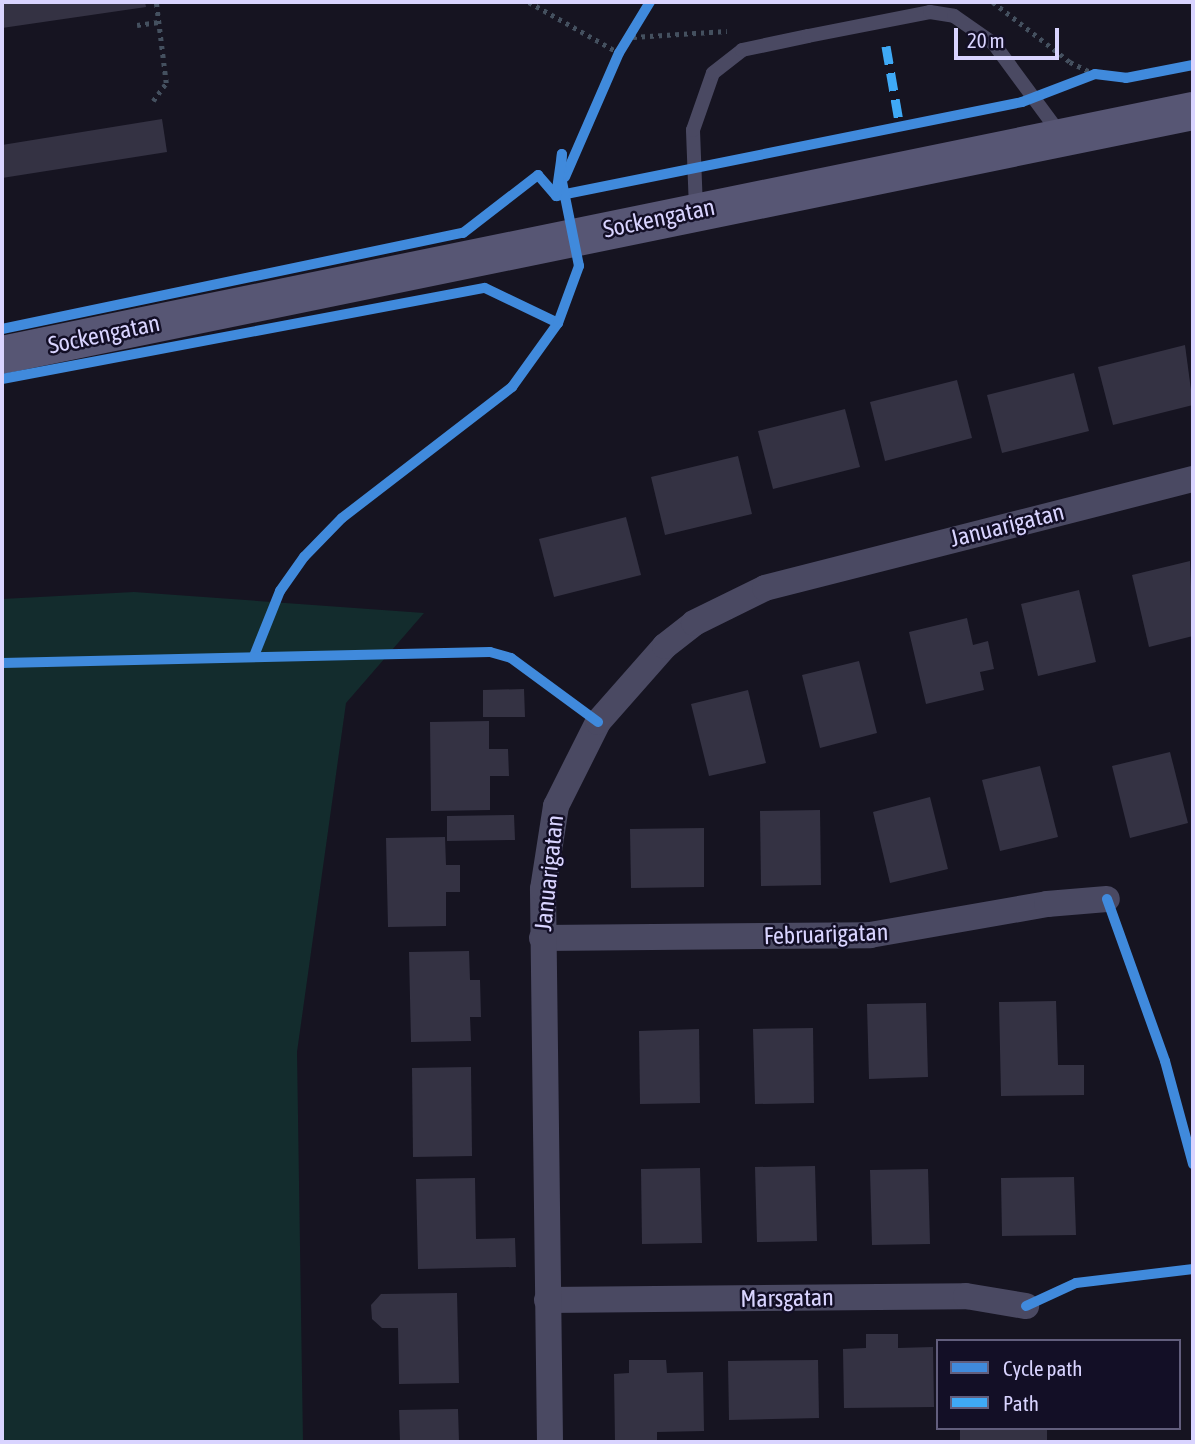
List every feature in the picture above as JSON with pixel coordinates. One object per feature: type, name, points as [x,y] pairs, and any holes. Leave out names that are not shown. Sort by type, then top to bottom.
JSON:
[{"type":"street","name":"Sockengatan","points":[[2,355],[696,209],[1193,111]]},
{"type":"street","name":"Januarigatan","points":[[550,1442],[542,938],[549,838],[567,776],[597,722],[628,684],[694,623],[802,576],[1193,479]]},
{"type":"street","name":"Februarigatan","points":[[542,938],[870,935],[1048,904],[1107,900]]},
{"type":"street","name":"Marsgatan","points":[[547,1300],[966,1296],[1026,1306]]},
{"type":"lane","points":[[696,209],[693,130],[705,87],[720,64],[742,50],[901,18],[941,12],[980,30],[1063,137]]},
{"type":"path","points":[[153,101],[166,83],[156,2]]},
{"type":"path","points":[[529,2],[619,53]]},
{"type":"path","points":[[993,2],[1070,62],[1095,74]]},
{"type":"path","points":[[137,25],[159,22]]},
{"type":"path","points":[[614,65],[619,53],[639,25]]},
{"type":"green space","points":[[134,592],[424,613],[346,703],[297,1052],[303,1442],[2,1442],[2,599]]},
{"type":"building","points":[[2,2],[145,2],[146,7],[2,28]]},
{"type":"building","points":[[162,119],[167,152],[2,178],[2,145]]},
{"type":"building","points":[[1185,345],[1193,405],[1113,425],[1098,367]]},
{"type":"building","points":[[1074,373],[1089,431],[1002,453],[987,395]]},
{"type":"building","points":[[957,380],[972,438],[885,461],[870,402]]},
{"type":"building","points":[[845,409],[860,467],[773,489],[758,431]]},
{"type":"building","points":[[738,456],[752,514],[665,535],[651,477]]},
{"type":"building","points":[[626,517],[641,575],[554,597],[539,539]]},
{"type":"building","points":[[1190,561],[1193,636],[1149,647],[1132,575]]},
{"type":"building","points":[[1079,590],[1096,662],[1038,676],[1021,604]]},
{"type":"building","points":[[967,618],[973,645],[988,641],[994,669],[980,672],[984,690],[926,704],[909,632]]},
{"type":"building","points":[[859,661],[877,733],[820,748],[802,675]]},
{"type":"building","points":[[524,689],[525,717],[483,717],[483,690]]},
{"type":"building","points":[[748,690],[766,763],[709,776],[691,704]]},
{"type":"building","points":[[489,721],[489,749],[508,749],[509,776],[490,776],[490,810],[431,811],[430,722]]},
{"type":"building","points":[[1170,752],[1188,823],[1130,838],[1112,766]]},
{"type":"building","points":[[1040,766],[1058,837],[1000,851],[982,780]]},
{"type":"building","points":[[930,797],[948,869],[890,883],[873,812]]},
{"type":"building","points":[[820,810],[821,885],[761,886],[760,811]]},
{"type":"building","points":[[514,815],[515,840],[447,841],[447,816]]},
{"type":"building","points":[[704,828],[704,887],[631,888],[630,829]]},
{"type":"building","points":[[445,837],[446,865],[460,865],[460,892],[446,892],[446,926],[388,927],[386,838]]},
{"type":"building","points":[[469,951],[470,980],[480,980],[481,1017],[470,1017],[471,1041],[411,1042],[409,952]]},
{"type":"building","points":[[1056,1001],[1058,1065],[1084,1065],[1084,1095],[1001,1096],[999,1002]]},
{"type":"building","points":[[926,1003],[928,1077],[869,1079],[867,1004]]},
{"type":"building","points":[[813,1028],[814,1103],[755,1104],[753,1029]]},
{"type":"building","points":[[699,1029],[700,1103],[640,1104],[639,1031]]},
{"type":"building","points":[[471,1067],[472,1156],[413,1157],[412,1068]]},
{"type":"building","points":[[815,1166],[817,1241],[757,1242],[755,1167]]},
{"type":"building","points":[[700,1168],[702,1243],[642,1244],[641,1169]]},
{"type":"building","points":[[928,1169],[930,1244],[872,1245],[870,1170]]},
{"type":"building","points":[[1074,1177],[1076,1235],[1002,1236],[1001,1178]]},
{"type":"building","points":[[475,1178],[476,1239],[515,1238],[516,1267],[418,1269],[416,1179]]},
{"type":"building","points":[[457,1293],[459,1383],[399,1384],[398,1328],[382,1328],[372,1319],[371,1305],[381,1294]]},
{"type":"building","points":[[866,1334],[898,1334],[898,1348],[933,1347],[934,1407],[844,1408],[843,1349],[866,1348]]},
{"type":"building","points":[[629,1360],[666,1360],[667,1373],[703,1372],[704,1431],[657,1432],[657,1442],[615,1442],[614,1374],[629,1373]]},
{"type":"building","points":[[818,1360],[819,1418],[729,1420],[728,1361]]},
{"type":"building","points":[[458,1409],[459,1442],[400,1442],[399,1410]]},
{"type":"building","points":[[960,1430],[1047,1430],[1047,1442],[960,1442]]},
{"type":"marked path","points":[[886,46],[900,127]]},
{"type":"cycle path","points":[[565,177],[619,53],[650,2]]},
{"type":"cycle path","points":[[556,196],[1022,102],[1095,74],[1126,78],[1193,65]]},
{"type":"cycle path","points":[[254,656],[280,591],[304,557],[342,518],[512,387],[558,323],[579,266],[561,177],[562,154],[556,196]]},
{"type":"cycle path","points":[[2,329],[463,233],[538,175],[556,196]]},
{"type":"cycle path","points":[[2,379],[485,288],[558,323]]},
{"type":"cycle path","points":[[2,663],[490,652],[511,658],[598,722]]},
{"type":"cycle path","points":[[1107,899],[1165,1061],[1193,1164]]},
{"type":"cycle path","points":[[1026,1306],[1076,1283],[1193,1269]]}]
